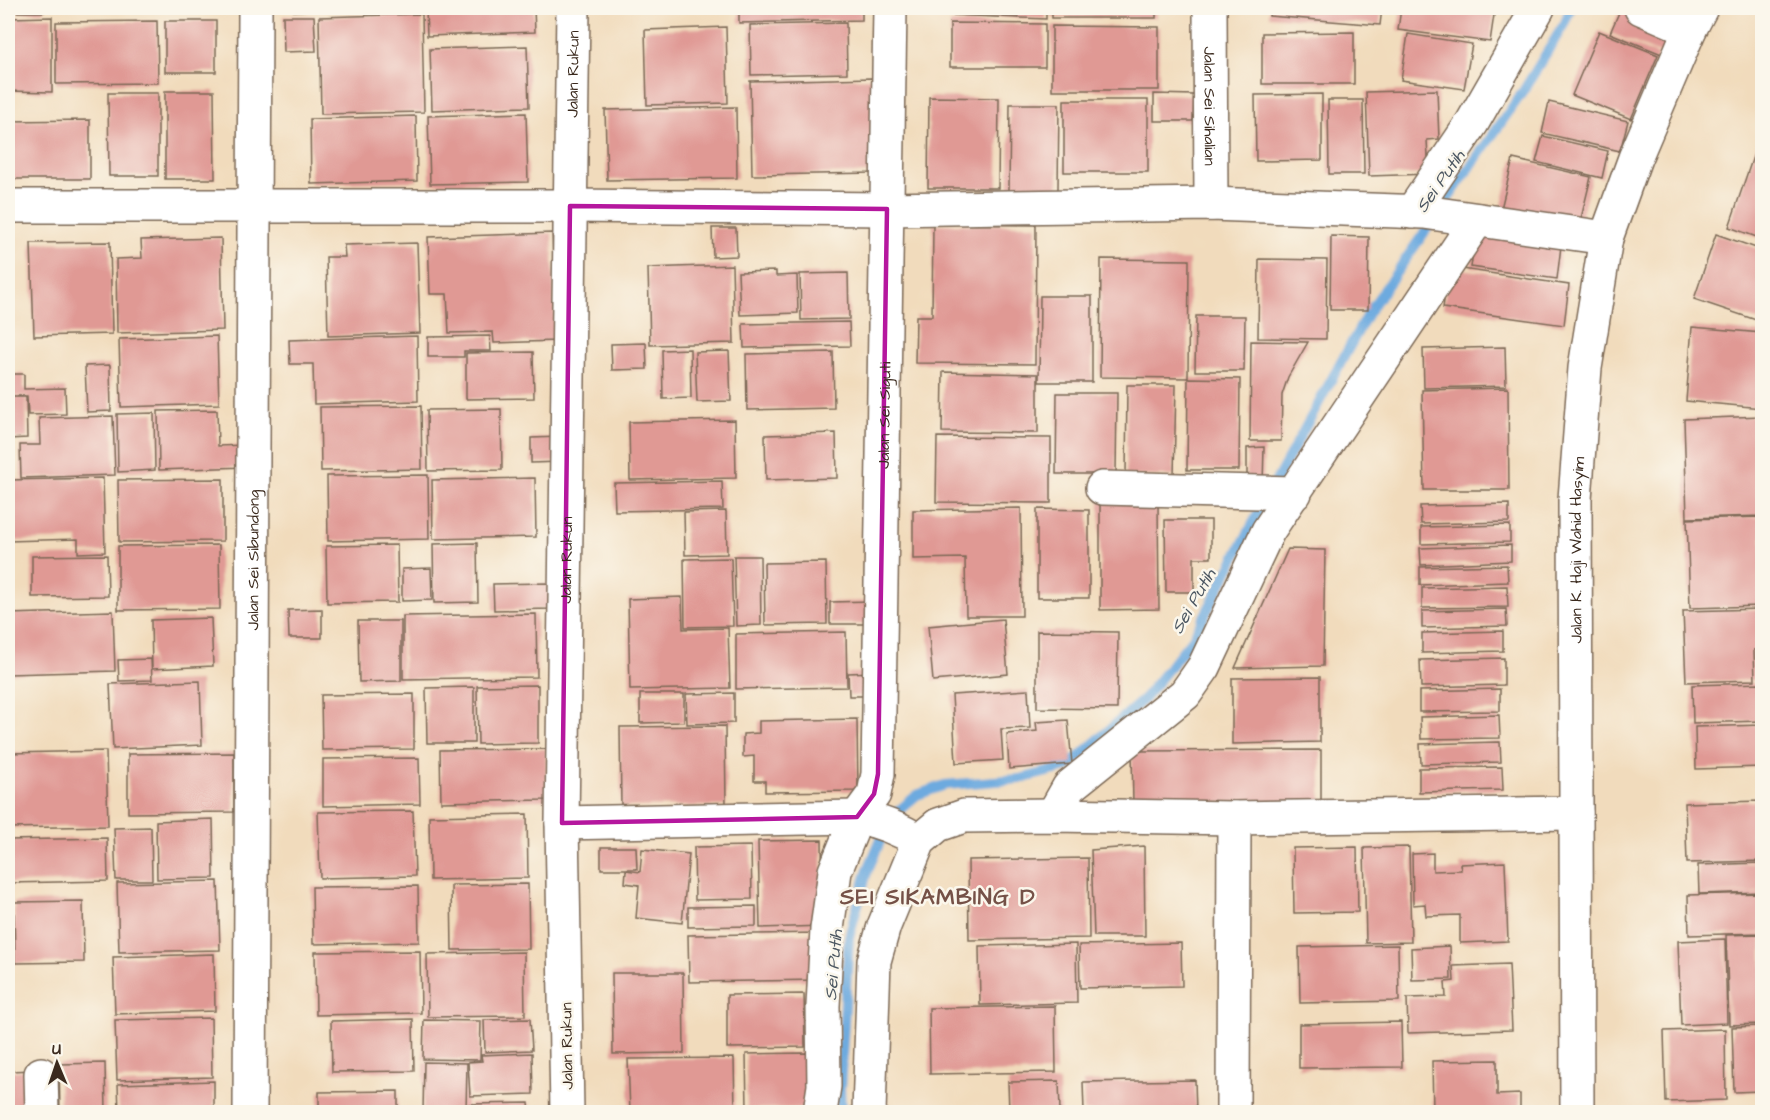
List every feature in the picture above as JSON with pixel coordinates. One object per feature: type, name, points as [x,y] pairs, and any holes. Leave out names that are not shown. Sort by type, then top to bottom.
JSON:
[{"type":"street","name":"Jalan Sei Sibundong","points":[[250,1113],[255,8]]},
{"type":"street","name":"Jalan Rukun","points":[[567,1113],[562,823],[573,8]]},
{"type":"street","name":"Jalan Sei Siguti","points":[[888,827],[874,794],[878,774],[890,8]]},
{"type":"street","name":"Jalan Sei Sihalian","points":[[1210,8],[1211,204]]},
{"type":"street","points":[[1418,212],[1538,8]]},
{"type":"street","points":[[1641,8],[1695,18]]},
{"type":"street","name":"Jalan K. Haji Wahid Hasyim","points":[[1577,1113],[1575,499],[1585,368],[1606,238],[1635,158],[1695,18]]},
{"type":"street","points":[[8,206],[570,206],[887,209],[1211,204],[1418,212],[1606,238]]},
{"type":"street","points":[[1053,815],[1069,787],[1185,694],[1204,667],[1268,531],[1280,492],[1469,218]]},
{"type":"street","points":[[1102,488],[1280,492]]},
{"type":"street","points":[[562,823],[888,827],[938,825],[964,816],[1234,818],[1576,813]]},
{"type":"street","points":[[1233,1113],[1234,818]]},
{"type":"street","points":[[820,1113],[824,1086],[823,1006],[827,929],[835,871],[888,827]]},
{"type":"street","points":[[869,1113],[874,961],[884,926],[888,827]]},
{"type":"street","points":[[41,1074],[42,1113]]},
{"type":"highlighted area","points":[[570,206],[887,209],[878,774],[874,794],[857,817],[562,823]]},
{"type":"building","points":[[8,8],[44,8],[44,12],[8,12]]},
{"type":"building","points":[[294,8],[328,8],[328,9],[294,11]]},
{"type":"building","points":[[346,8],[422,8],[422,9],[346,12]]},
{"type":"building","points":[[426,8],[534,8],[535,32],[427,36]]},
{"type":"building","points":[[739,8],[862,8],[862,20],[739,23]]},
{"type":"building","points":[[950,8],[1046,8],[1046,19],[950,15]]},
{"type":"building","points":[[1052,8],[1156,8],[1156,18],[1052,18]]},
{"type":"building","points":[[1270,8],[1382,8],[1380,25],[1269,16]]},
{"type":"building","points":[[1401,8],[1495,8],[1490,42],[1398,30]]},
{"type":"building","points":[[1621,8],[1675,28],[1664,55],[1610,33]]},
{"type":"building","points":[[422,14],[424,112],[321,114],[319,17]]},
{"type":"building","points":[[283,16],[314,16],[316,51],[284,52]]},
{"type":"building","points":[[52,17],[52,92],[8,91],[8,18]]},
{"type":"building","points":[[157,21],[158,83],[56,84],[56,22]]},
{"type":"building","points":[[165,21],[216,21],[216,72],[165,72]]},
{"type":"building","points":[[846,23],[847,73],[751,75],[750,25]]},
{"type":"building","points":[[950,23],[1045,24],[1045,67],[950,67]]},
{"type":"building","points":[[1052,26],[1159,27],[1159,90],[1052,90]]},
{"type":"building","points":[[726,27],[728,103],[647,105],[645,30]]},
{"type":"building","points":[[1599,31],[1658,55],[1631,119],[1572,95]]},
{"type":"building","points":[[1354,32],[1354,84],[1262,84],[1262,33]]},
{"type":"building","points":[[1408,34],[1472,44],[1464,89],[1401,80]]},
{"type":"building","points":[[527,46],[529,107],[432,110],[430,49]]},
{"type":"building","points":[[872,78],[875,173],[752,175],[750,81]]},
{"type":"building","points":[[1437,90],[1439,139],[1427,140],[1429,174],[1369,176],[1366,92]]},
{"type":"building","points":[[165,91],[214,91],[215,179],[165,179]]},
{"type":"building","points":[[108,93],[158,93],[158,176],[109,176]]},
{"type":"building","points":[[1154,94],[1194,95],[1193,121],[1154,121]]},
{"type":"building","points":[[1322,94],[1322,160],[1256,161],[1255,95]]},
{"type":"building","points":[[929,97],[999,98],[998,188],[928,188]]},
{"type":"building","points":[[1064,100],[1148,100],[1148,172],[1064,172]]},
{"type":"building","points":[[1328,100],[1363,100],[1364,174],[1329,174]]},
{"type":"building","points":[[1549,102],[1628,121],[1620,151],[1542,133]]},
{"type":"building","points":[[1010,104],[1059,104],[1058,190],[1009,190]]},
{"type":"building","points":[[736,107],[737,178],[607,180],[605,110]]},
{"type":"building","points":[[526,113],[528,182],[430,184],[428,116]]},
{"type":"building","points":[[416,116],[417,181],[311,184],[310,119]]},
{"type":"building","points":[[90,120],[90,179],[8,179],[8,121]]},
{"type":"building","points":[[1543,136],[1608,151],[1602,178],[1536,162]]},
{"type":"building","points":[[1758,142],[1762,144],[1762,239],[1729,227]]},
{"type":"building","points":[[1513,159],[1591,177],[1578,231],[1500,213]]},
{"type":"building","points":[[933,224],[1036,225],[1035,364],[915,363],[916,316],[932,316]]},
{"type":"building","points":[[712,228],[736,228],[737,256],[713,257]]},
{"type":"building","points":[[552,233],[556,341],[494,343],[493,332],[449,333],[447,294],[430,294],[428,237]]},
{"type":"building","points":[[1716,234],[1762,250],[1762,322],[1694,299]]},
{"type":"building","points":[[1476,235],[1561,246],[1557,279],[1471,267]]},
{"type":"building","points":[[1331,236],[1369,237],[1368,310],[1330,310]]},
{"type":"building","points":[[221,238],[223,330],[117,333],[116,259],[142,258],[141,240]]},
{"type":"building","points":[[110,242],[112,334],[34,336],[31,243]]},
{"type":"building","points":[[417,243],[420,333],[328,336],[326,257],[345,257],[344,245]]},
{"type":"building","points":[[1101,259],[1189,260],[1188,378],[1100,377]]},
{"type":"building","points":[[1259,259],[1327,260],[1326,339],[1258,338]]},
{"type":"building","points":[[732,265],[734,343],[650,345],[648,268]]},
{"type":"building","points":[[1449,267],[1569,285],[1564,325],[1443,308]]},
{"type":"building","points":[[776,271],[776,276],[797,275],[798,313],[740,315],[738,272]]},
{"type":"building","points":[[848,273],[849,319],[801,320],[800,274]]},
{"type":"building","points":[[1040,296],[1092,296],[1092,382],[1039,382]]},
{"type":"building","points":[[1196,316],[1245,316],[1244,371],[1195,371]]},
{"type":"building","points":[[849,322],[850,346],[744,348],[743,324]]},
{"type":"building","points":[[1692,327],[1762,333],[1762,408],[1686,401]]},
{"type":"building","points":[[217,336],[219,404],[121,407],[119,339]]},
{"type":"building","points":[[417,336],[418,401],[314,404],[313,364],[290,364],[289,340]]},
{"type":"building","points":[[490,336],[491,351],[464,351],[464,357],[428,357],[428,337]]},
{"type":"building","points":[[1251,341],[1308,342],[1288,377],[1282,395],[1281,441],[1250,441]]},
{"type":"building","points":[[646,343],[647,369],[612,370],[611,344]]},
{"type":"building","points":[[1505,347],[1506,386],[1424,388],[1423,349]]},
{"type":"building","points":[[690,349],[691,398],[663,399],[662,350]]},
{"type":"building","points":[[729,351],[731,401],[697,402],[695,352]]},
{"type":"building","points":[[533,352],[534,398],[466,399],[466,353]]},
{"type":"building","points":[[833,352],[834,408],[747,410],[746,354]]},
{"type":"building","points":[[110,365],[111,411],[87,412],[85,366]]},
{"type":"building","points":[[943,372],[1038,374],[1038,433],[942,432]]},
{"type":"building","points":[[8,374],[24,374],[24,389],[65,388],[66,414],[28,415],[27,396],[8,396]]},
{"type":"building","points":[[1188,378],[1240,379],[1239,470],[1187,470]]},
{"type":"building","points":[[1127,385],[1176,385],[1174,476],[1126,476]]},
{"type":"building","points":[[1508,388],[1509,490],[1424,490],[1422,390]]},
{"type":"building","points":[[1057,393],[1117,393],[1116,474],[1056,474]]},
{"type":"building","points":[[8,397],[26,397],[27,438],[8,439]]},
{"type":"building","points":[[421,406],[422,469],[321,471],[320,407]]},
{"type":"building","points":[[501,409],[502,470],[428,471],[427,410]]},
{"type":"building","points":[[217,410],[218,446],[245,445],[246,467],[159,470],[158,411]]},
{"type":"building","points":[[154,413],[155,470],[118,472],[117,414]]},
{"type":"building","points":[[113,416],[115,475],[21,478],[20,445],[40,445],[39,418]]},
{"type":"building","points":[[1762,416],[1762,516],[1687,518],[1684,419]]},
{"type":"building","points":[[735,420],[736,478],[630,480],[629,422]]},
{"type":"building","points":[[836,433],[837,478],[766,480],[765,435]]},
{"type":"building","points":[[560,437],[560,462],[531,463],[531,438]]},
{"type":"building","points":[[937,437],[1051,438],[1051,503],[936,502]]},
{"type":"building","points":[[1264,447],[1263,484],[1247,483],[1247,448]]},
{"type":"building","points":[[428,475],[429,539],[328,541],[327,476]]},
{"type":"building","points":[[103,478],[105,552],[78,553],[78,539],[8,541],[8,480]]},
{"type":"building","points":[[535,478],[536,537],[433,539],[432,480]]},
{"type":"building","points":[[223,479],[223,541],[119,542],[118,480]]},
{"type":"building","points":[[722,481],[723,509],[615,511],[614,483]]},
{"type":"building","points":[[1100,501],[1158,501],[1159,609],[1100,610]]},
{"type":"building","points":[[1509,504],[1509,522],[1421,524],[1420,506]]},
{"type":"building","points":[[1021,508],[1022,616],[966,616],[965,558],[913,559],[913,510]]},
{"type":"building","points":[[1037,509],[1089,510],[1089,598],[1037,598]]},
{"type":"building","points":[[726,511],[727,554],[685,555],[684,512]]},
{"type":"building","points":[[1762,517],[1762,606],[1690,608],[1687,519]]},
{"type":"building","points":[[1165,520],[1211,520],[1211,558],[1194,558],[1194,592],[1166,592]]},
{"type":"building","points":[[1510,525],[1510,542],[1421,544],[1421,527]]},
{"type":"building","points":[[477,543],[478,602],[434,603],[433,544]]},
{"type":"building","points":[[219,545],[220,609],[118,610],[118,546]]},
{"type":"building","points":[[397,545],[398,602],[327,603],[326,546]]},
{"type":"building","points":[[1511,545],[1511,561],[1421,565],[1420,548]]},
{"type":"building","points":[[1288,549],[1325,550],[1323,666],[1235,668]]},
{"type":"building","points":[[107,555],[108,596],[32,597],[32,556]]},
{"type":"building","points":[[734,556],[760,556],[761,625],[736,626]]},
{"type":"building","points":[[731,558],[733,626],[685,627],[684,559]]},
{"type":"building","points":[[826,562],[827,624],[765,625],[764,563]]},
{"type":"building","points":[[1507,565],[1508,582],[1420,585],[1420,567]]},
{"type":"building","points":[[431,568],[432,600],[402,601],[402,569]]},
{"type":"building","points":[[552,583],[552,609],[494,610],[493,584]]},
{"type":"building","points":[[1507,586],[1508,607],[1422,608],[1422,588]]},
{"type":"building","points":[[682,597],[683,629],[728,628],[730,688],[630,690],[628,599]]},
{"type":"building","points":[[873,601],[874,624],[830,624],[830,602]]},
{"type":"building","points":[[322,609],[322,638],[289,638],[288,610]]},
{"type":"building","points":[[1506,609],[1507,626],[1422,628],[1422,611]]},
{"type":"building","points":[[1762,609],[1762,649],[1754,650],[1755,680],[1686,682],[1683,611]]},
{"type":"building","points":[[113,611],[115,671],[8,674],[8,614]]},
{"type":"building","points":[[536,614],[537,677],[403,679],[403,616]]},
{"type":"building","points":[[211,618],[213,666],[152,669],[151,620]]},
{"type":"building","points":[[1003,619],[1008,674],[933,681],[928,626]]},
{"type":"building","points":[[358,621],[401,621],[401,681],[359,682]]},
{"type":"building","points":[[1037,631],[1118,632],[1117,709],[1037,708]]},
{"type":"building","points":[[1503,631],[1503,651],[1422,653],[1422,633]]},
{"type":"building","points":[[846,632],[847,687],[736,689],[736,634]]},
{"type":"building","points":[[1504,658],[1504,685],[1421,687],[1420,660]]},
{"type":"building","points":[[151,659],[152,680],[119,681],[118,660]]},
{"type":"building","points":[[874,672],[875,696],[849,696],[848,673]]},
{"type":"building","points":[[1320,677],[1320,742],[1232,744],[1232,678]]},
{"type":"building","points":[[200,681],[202,745],[113,749],[110,684]]},
{"type":"building","points":[[1762,683],[1762,721],[1693,723],[1692,685]]},
{"type":"building","points":[[538,685],[538,743],[478,744],[477,686]]},
{"type":"building","points":[[474,687],[474,743],[427,743],[426,688]]},
{"type":"building","points":[[1500,689],[1500,711],[1419,712],[1419,691]]},
{"type":"building","points":[[1028,690],[1030,728],[1001,729],[1003,760],[956,763],[952,695]]},
{"type":"building","points":[[734,693],[734,723],[687,724],[686,694]]},
{"type":"building","points":[[414,694],[414,749],[322,750],[321,695]]},
{"type":"building","points":[[640,694],[684,694],[684,722],[640,723]]},
{"type":"building","points":[[1499,715],[1500,738],[1421,739],[1420,717]]},
{"type":"building","points":[[857,719],[858,791],[765,792],[765,781],[754,781],[754,756],[743,757],[743,734],[759,733],[759,721]]},
{"type":"building","points":[[1068,720],[1072,764],[1009,769],[1007,734],[1037,731],[1036,722]]},
{"type":"building","points":[[1762,725],[1762,767],[1696,769],[1695,727]]},
{"type":"building","points":[[725,726],[726,806],[621,807],[620,727]]},
{"type":"building","points":[[1500,742],[1501,762],[1421,764],[1420,744]]},
{"type":"building","points":[[546,749],[547,800],[441,802],[440,750]]},
{"type":"building","points":[[1321,750],[1321,802],[1133,804],[1132,751]]},
{"type":"building","points":[[106,751],[108,826],[8,828],[8,753]]},
{"type":"building","points":[[234,753],[234,812],[128,813],[128,754]]},
{"type":"building","points":[[419,758],[420,804],[323,806],[323,759]]},
{"type":"building","points":[[1502,767],[1503,790],[1419,792],[1419,768]]},
{"type":"building","points":[[1762,801],[1762,861],[1687,863],[1685,803]]},
{"type":"building","points":[[413,811],[415,876],[320,878],[318,812]]},
{"type":"building","points":[[527,814],[528,878],[430,880],[429,816]]},
{"type":"building","points":[[213,819],[214,878],[157,879],[156,821]]},
{"type":"building","points":[[151,827],[152,880],[116,880],[114,828]]},
{"type":"building","points":[[107,838],[108,881],[8,883],[8,840]]},
{"type":"building","points":[[822,840],[823,926],[760,928],[758,841]]},
{"type":"building","points":[[751,846],[752,899],[695,900],[694,847]]},
{"type":"building","points":[[1144,846],[1145,936],[1094,936],[1091,850]]},
{"type":"building","points":[[601,847],[636,847],[637,869],[601,869]]},
{"type":"building","points":[[1357,847],[1358,912],[1294,913],[1293,848]]},
{"type":"building","points":[[1409,847],[1411,942],[1366,943],[1364,848]]},
{"type":"building","points":[[642,849],[689,854],[682,923],[636,918],[639,885],[625,883],[626,870],[640,872]]},
{"type":"building","points":[[1433,853],[1433,871],[1461,870],[1460,864],[1505,862],[1508,941],[1460,943],[1460,915],[1426,916],[1425,904],[1413,905],[1412,854]]},
{"type":"building","points":[[1088,858],[1089,938],[969,940],[968,860]]},
{"type":"building","points":[[1762,863],[1762,892],[1699,894],[1698,865]]},
{"type":"building","points":[[218,881],[220,950],[119,952],[117,883]]},
{"type":"building","points":[[528,884],[529,949],[452,950],[451,885]]},
{"type":"building","points":[[418,886],[419,942],[313,944],[312,887]]},
{"type":"building","points":[[1762,893],[1762,933],[1689,935],[1688,895]]},
{"type":"building","points":[[83,901],[84,962],[15,963],[14,902]]},
{"type":"building","points":[[756,906],[756,926],[688,927],[688,907]]},
{"type":"building","points":[[818,933],[819,980],[689,982],[688,935]]},
{"type":"building","points":[[1762,934],[1762,1024],[1729,1025],[1726,935]]},
{"type":"building","points":[[1725,939],[1727,1023],[1681,1025],[1678,941]]},
{"type":"building","points":[[1181,943],[1182,986],[1080,988],[1079,945]]},
{"type":"building","points":[[1076,944],[1077,1003],[980,1005],[979,946]]},
{"type":"building","points":[[1398,945],[1399,1001],[1300,1003],[1299,947]]},
{"type":"building","points":[[1450,946],[1451,979],[1412,980],[1411,948]]},
{"type":"building","points":[[420,951],[421,1013],[316,1015],[315,952]]},
{"type":"building","points":[[524,952],[525,1016],[428,1017],[427,954]]},
{"type":"building","points":[[214,954],[215,1011],[115,1014],[113,957]]},
{"type":"building","points":[[1509,964],[1512,1030],[1408,1033],[1407,998],[1446,997],[1445,982],[1454,981],[1453,966]]},
{"type":"building","points":[[612,973],[683,973],[684,1053],[613,1054]]},
{"type":"building","points":[[8,988],[10,988],[10,1016],[8,1016]]},
{"type":"building","points":[[804,994],[805,1047],[727,1048],[727,995]]},
{"type":"building","points":[[1055,1006],[1056,1072],[930,1074],[929,1008]]},
{"type":"building","points":[[211,1018],[212,1077],[117,1080],[115,1020]]},
{"type":"building","points":[[413,1019],[414,1071],[332,1072],[331,1021]]},
{"type":"building","points":[[530,1019],[532,1050],[485,1052],[484,1020]]},
{"type":"building","points":[[424,1020],[481,1021],[480,1060],[423,1059]]},
{"type":"building","points":[[1401,1022],[1402,1067],[1299,1068],[1299,1024]]},
{"type":"building","points":[[1762,1026],[1762,1091],[1734,1092],[1732,1027]]},
{"type":"building","points":[[1725,1029],[1726,1100],[1666,1102],[1664,1031]]},
{"type":"building","points":[[532,1053],[533,1094],[470,1096],[468,1062],[482,1061],[481,1055]]},
{"type":"building","points":[[807,1053],[808,1108],[747,1109],[746,1054]]},
{"type":"building","points":[[734,1058],[735,1112],[630,1112],[628,1059]]},
{"type":"building","points":[[1497,1060],[1497,1095],[1520,1094],[1520,1112],[1433,1112],[1432,1061]]},
{"type":"building","points":[[424,1062],[467,1063],[466,1112],[423,1112]]},
{"type":"building","points":[[105,1063],[106,1112],[60,1112],[59,1064]]},
{"type":"building","points":[[37,1070],[38,1112],[8,1112],[8,1071]]},
{"type":"building","points":[[1195,1080],[1196,1112],[1084,1112],[1083,1082]]},
{"type":"building","points":[[214,1081],[214,1112],[119,1112],[118,1084]]},
{"type":"building","points":[[1059,1081],[1060,1112],[1009,1112],[1008,1082]]},
{"type":"building","points":[[398,1091],[398,1112],[319,1112],[319,1092]]},
{"type":"building","points":[[529,1103],[530,1112],[469,1112],[469,1104]]},
{"type":"waterway","name":"Sei Putih","points":[[841,1112],[840,1089],[849,937],[867,872],[890,818],[917,795],[945,785],[1020,779],[1067,767],[1143,700],[1193,638],[1368,313],[1522,93],[1563,26],[1571,8]]},
{"type":"district","name":"SEI SIKAMBING D","points":[[938,896]]}]
